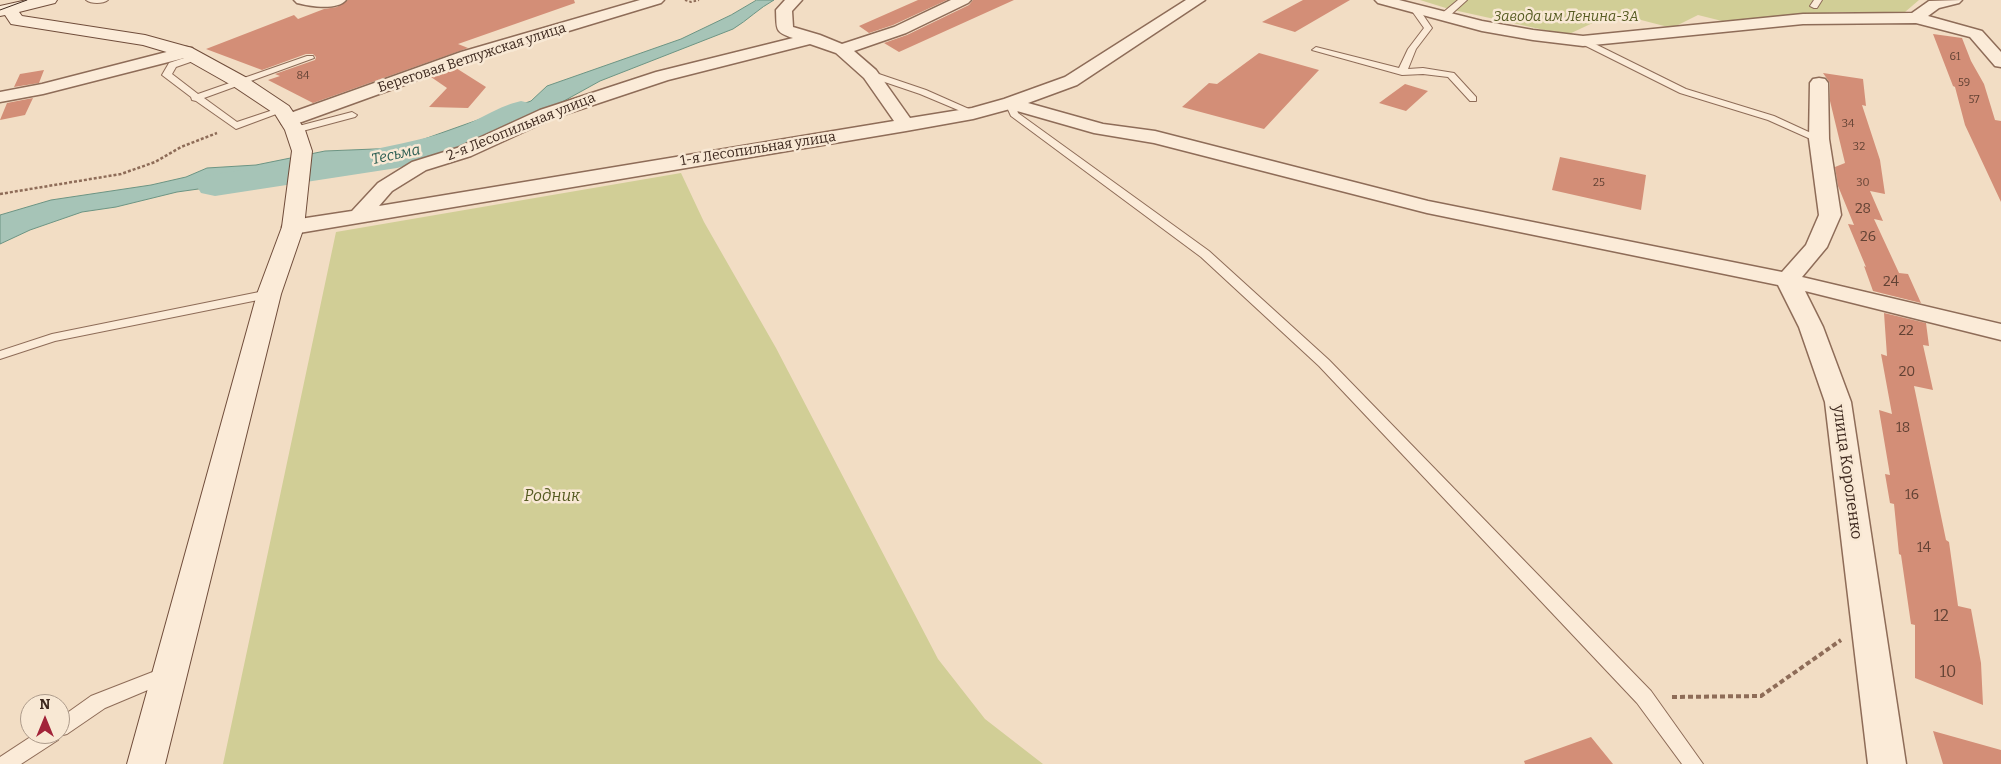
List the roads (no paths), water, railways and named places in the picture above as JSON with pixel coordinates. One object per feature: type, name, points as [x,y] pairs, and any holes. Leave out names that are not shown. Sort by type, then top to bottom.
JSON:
[{"type":"main road","points":[[5,10],[49,0]]},
{"type":"main road","points":[[5,10],[17,20],[145,40],[191,55],[240,82],[289,120],[302,151],[293,227],[269,294],[146,764]]},
{"type":"street","points":[[302,0],[332,2],[338,0]]},
{"type":"street","name":"Береговая Ветлужская улица","points":[[289,120],[467,56],[656,0]]},
{"type":"street","points":[[794,0],[784,10],[785,30],[814,38],[842,49],[870,74],[906,125]]},
{"type":"street","points":[[842,49],[900,30],[964,0]]},
{"type":"street","name":"1-я Лесопильная улица","points":[[293,227],[973,113],[1010,103],[1071,81],[1198,0]]},
{"type":"street","points":[[1383,0],[1416,11],[1443,17],[1547,38],[1583,41],[1803,19],[1916,18],[1976,34],[2001,62]]},
{"type":"street","points":[[1916,18],[1934,4],[1954,0]]},
{"type":"street","name":"2-я Лесопильная улица","points":[[360,215],[385,187],[419,166],[487,142],[547,114],[610,91],[662,76],[814,38]]},
{"type":"street","points":[[0,97],[191,55]]},
{"type":"street","points":[[1787,280],[1816,247],[1830,215],[1819,139],[1819,83]]},
{"type":"street","points":[[1010,103],[1101,129],[1155,137],[1427,207],[1787,280],[2001,332]]},
{"type":"street","name":"улица Короленко","points":[[1787,280],[1811,327],[1838,402],[1887,764]]},
{"type":"lane","points":[[90,0],[104,0]]},
{"type":"lane","points":[[1443,17],[1463,0]]},
{"type":"lane","points":[[1402,72],[1412,49],[1428,28],[1416,11]]},
{"type":"lane","points":[[1583,41],[1683,91],[1771,118],[1819,139]]},
{"type":"lane","points":[[1316,50],[1402,72],[1423,71],[1451,75],[1474,99]]},
{"type":"lane","points":[[191,55],[172,65],[167,75],[195,98],[236,126],[352,115]]},
{"type":"lane","points":[[195,98],[310,58]]},
{"type":"lane","points":[[870,74],[923,92],[973,113]]},
{"type":"lane","points":[[1010,103],[1014,114],[1205,254],[1324,363],[1644,697],[1693,764]]},
{"type":"lane","points":[[0,355],[52,338],[269,294]]},
{"type":"lane","points":[[70,721],[98,702],[171,672]]},
{"type":"lane","points":[[5,764],[36,744]]},
{"type":"water","points":[[757,0],[774,0],[733,29],[600,81],[553,107],[504,125],[487,135],[459,140],[429,150],[337,164],[241,183],[177,192],[116,207],[82,212],[30,230],[0,244],[0,215],[51,200],[151,185],[186,177],[207,168],[256,165],[325,151],[399,148],[531,101],[547,86],[681,39]]},
{"type":"waterway","name":"Тесьма","points":[[215,185],[397,157],[460,140],[521,111]]},
{"type":"tram line","points":[[0,10],[27,0]]},
{"type":"park label","name":"Завода им Ленина-3А","points":[[1566,17]]},
{"type":"park label","name":"Родник","points":[[552,497]]}]
